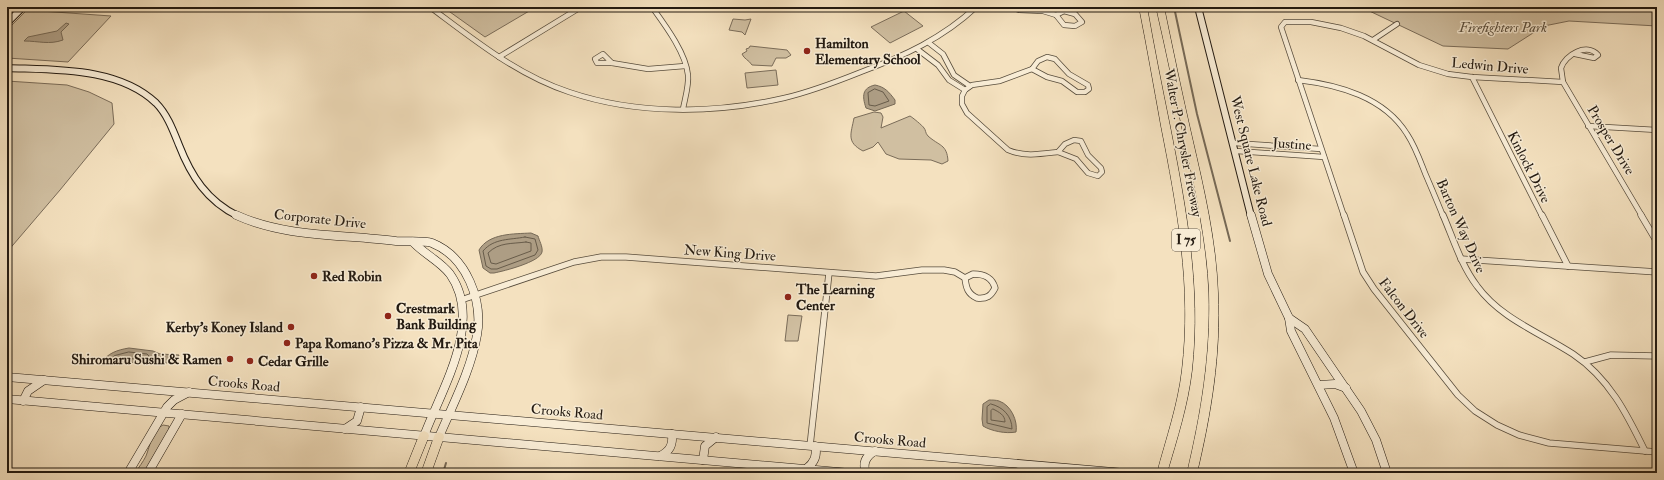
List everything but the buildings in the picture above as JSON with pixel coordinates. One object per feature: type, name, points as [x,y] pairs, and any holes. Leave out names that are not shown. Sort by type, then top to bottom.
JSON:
[{"type":"highway","name":"Walter P. Chrysler Freeway","points":[[1143,7],[1186,232],[1190,276],[1191,310],[1187,371],[1180,410],[1162,473]]},
{"type":"highway","name":"Walter P. Chrysler Freeway","points":[[1160,7],[1203,208],[1210,245],[1213,278],[1213,354],[1202,434],[1192,473]]},
{"type":"highway","points":[[409,473],[424,436]]},
{"type":"highway","points":[[426,473],[440,437]]},
{"type":"main road","points":[[7,23],[23,7]]},
{"type":"main road","name":"West Square Lake Road","points":[[1198,7],[1264,263],[1274,289],[1289,318],[1291,331],[1340,430],[1354,473]]},
{"type":"main road","name":"Corporate Drive","points":[[7,68],[102,76],[122,82],[140,91],[156,102],[167,117],[188,168],[197,184],[220,205],[247,220],[289,231],[427,242],[440,247],[450,255],[465,272],[475,295],[479,318],[477,336],[440,437]]},
{"type":"main road","points":[[413,242],[420,251],[439,263],[450,274],[461,300],[464,318],[460,343],[424,436]]},
{"type":"main road","points":[[439,263],[450,255]]},
{"type":"main road","name":"West Square Lake Road","points":[[1289,318],[1305,329],[1361,411],[1376,440],[1387,473]]},
{"type":"main road","name":"Crooks Road","points":[[7,377],[1125,473]]},
{"type":"main road","points":[[23,401],[29,390],[44,380]]},
{"type":"main road","points":[[1319,385],[1335,384],[1347,389]]},
{"type":"main road","points":[[128,473],[163,413],[174,400],[189,392]]},
{"type":"main road","points":[[7,399],[850,473]]},
{"type":"main road","points":[[345,429],[353,425],[358,420],[362,407]]},
{"type":"main road","points":[[148,473],[182,414]]},
{"type":"main road","points":[[660,456],[670,449],[673,441],[672,434]]},
{"type":"main road","points":[[703,460],[705,446],[716,438]]},
{"type":"main road","points":[[806,469],[816,458],[817,450],[812,446]]},
{"type":"main road","points":[[866,473],[864,467],[865,459],[875,451]]},
{"type":"street","points":[[430,7],[528,76],[579,96],[630,106],[684,109],[743,105],[785,98],[856,75],[929,43],[953,28],[976,7]]},
{"type":"street","points":[[499,57],[582,7]]},
{"type":"street","points":[[597,7],[632,7]]},
{"type":"street","points":[[652,7],[670,35],[685,66],[688,81],[684,109]]},
{"type":"street","points":[[1011,7],[1021,12],[1043,11],[1056,15],[1069,11],[1081,18],[1082,22],[1075,26],[1068,26],[1058,20],[1056,15]]},
{"type":"street","name":"Ledwin Drive","points":[[1282,24],[1294,21],[1326,24],[1349,30],[1373,40],[1404,58],[1428,68],[1457,76],[1563,82]]},
{"type":"street","name":"Falcon Drive","points":[[1282,24],[1281,29],[1360,264],[1366,277],[1374,290],[1467,404],[1497,425],[1539,442],[1657,452]]},
{"type":"street","points":[[1373,40],[1397,24]]},
{"type":"street","points":[[929,43],[943,54],[954,75],[968,88]]},
{"type":"street","points":[[917,49],[938,65],[951,82],[968,88]]},
{"type":"street","name":"Prosper Drive","points":[[1575,54],[1568,56],[1561,65],[1560,74],[1563,82],[1657,242]]},
{"type":"street","points":[[1032,69],[1062,81],[1077,92],[1085,92],[1089,89],[1088,85],[1066,72],[1056,59],[1046,56],[1037,60],[1032,69],[1000,81],[977,83],[968,88],[962,100],[964,109],[1003,147],[1015,153],[1041,155],[1058,152],[1076,159],[1090,174],[1098,176],[1102,172],[1101,168],[1088,155],[1081,141],[1072,140],[1062,146],[1058,152]]},
{"type":"street","points":[[612,63],[634,68],[655,70],[685,66]]},
{"type":"street","name":"Kinlock Drive","points":[[1472,77],[1568,266]]},
{"type":"street","name":"Barton Way Drive","points":[[1298,80],[1324,83],[1350,91],[1378,105],[1397,121],[1414,147],[1461,259],[1476,286],[1501,312],[1519,324],[1566,350],[1598,374],[1614,392],[1646,452]]},
{"type":"street","points":[[1588,126],[1657,130]]},
{"type":"street","name":"Justine","points":[[1234,143],[1321,149]]},
{"type":"street","name":"Justine","points":[[1236,151],[1324,157]]},
{"type":"street","name":"New King Drive","points":[[461,300],[565,265],[602,257],[626,257],[829,273],[890,276],[938,268],[953,271],[965,278]]},
{"type":"street","points":[[1461,259],[1657,272]]},
{"type":"street","points":[[812,446],[829,273]]},
{"type":"street","points":[[973,274],[984,274],[993,281],[995,290],[988,297],[973,297],[965,288],[965,278],[973,274]]},
{"type":"street","points":[[1584,362],[1595,357],[1610,354],[1657,356]]},
{"type":"green space","points":[[443,7],[536,7],[485,37]]},
{"type":"green space","name":"Firefighters Park","points":[[1361,7],[1657,7],[1657,26],[1569,21],[1544,26],[1508,49],[1443,46]]},
{"type":"green space","points":[[27,10],[111,16],[68,62],[7,58],[7,30]]},
{"type":"green space","points":[[904,11],[923,26],[890,43],[871,27]]},
{"type":"green space","points":[[733,19],[751,19],[745,35],[742,32],[729,30]]},
{"type":"green space","points":[[750,46],[787,50],[791,55],[786,58],[776,58],[772,66],[752,65],[742,54],[747,51],[746,49]]},
{"type":"green space","points":[[776,70],[778,85],[747,88],[745,73]]},
{"type":"green space","points":[[7,81],[67,85],[89,92],[112,103],[114,124],[7,252]]},
{"type":"green space","points":[[874,112],[881,113],[883,117],[881,128],[910,116],[925,129],[928,136],[944,148],[948,161],[942,164],[931,160],[899,159],[886,154],[878,142],[873,147],[863,151],[858,148],[852,141],[851,137],[854,118]]},
{"type":"green space","points":[[788,315],[802,316],[798,341],[785,341]]},
{"type":"green space","points":[[163,425],[169,426],[169,430],[144,473],[135,473],[146,456],[154,434],[159,427]]},
{"type":"water","points":[[66,23],[69,24],[61,32],[63,40],[48,43],[24,41],[28,37],[57,31]]},
{"type":"water","points":[[875,85],[882,87],[889,92],[895,100],[895,104],[875,111],[866,108],[864,100],[865,90]]},
{"type":"water","points":[[531,233],[538,236],[542,248],[540,256],[521,266],[494,273],[490,273],[483,268],[479,250],[483,244],[495,237]]},
{"type":"water","points":[[129,348],[153,351],[160,354],[179,355],[176,361],[167,363],[152,361],[101,365],[101,363],[110,354]]},
{"type":"water","points":[[989,400],[999,401],[1007,406],[1015,418],[1016,432],[999,432],[983,426],[983,404]]},
{"type":"waterway","points":[[1174,7],[1197,114],[1230,241]]},
{"type":"waterway","points":[[443,473],[446,463]]},
{"type":"place","name":"Hamilton Elementary School","points":[[807,51]]},
{"type":"place","name":"Red Robin","points":[[314,276]]},
{"type":"place","name":"The Learning Center","points":[[788,297]]},
{"type":"place","name":"Crestmark Bank Building","points":[[388,316]]},
{"type":"place","name":"Kerby's Koney Island","points":[[291,327]]},
{"type":"place","name":"Papa Romano's Pizza & Mr. Pita","points":[[287,343]]},
{"type":"place","name":"Shiromaru Sushi & Ramen","points":[[230,359]]},
{"type":"place","name":"Cedar Grille","points":[[250,361]]}]
